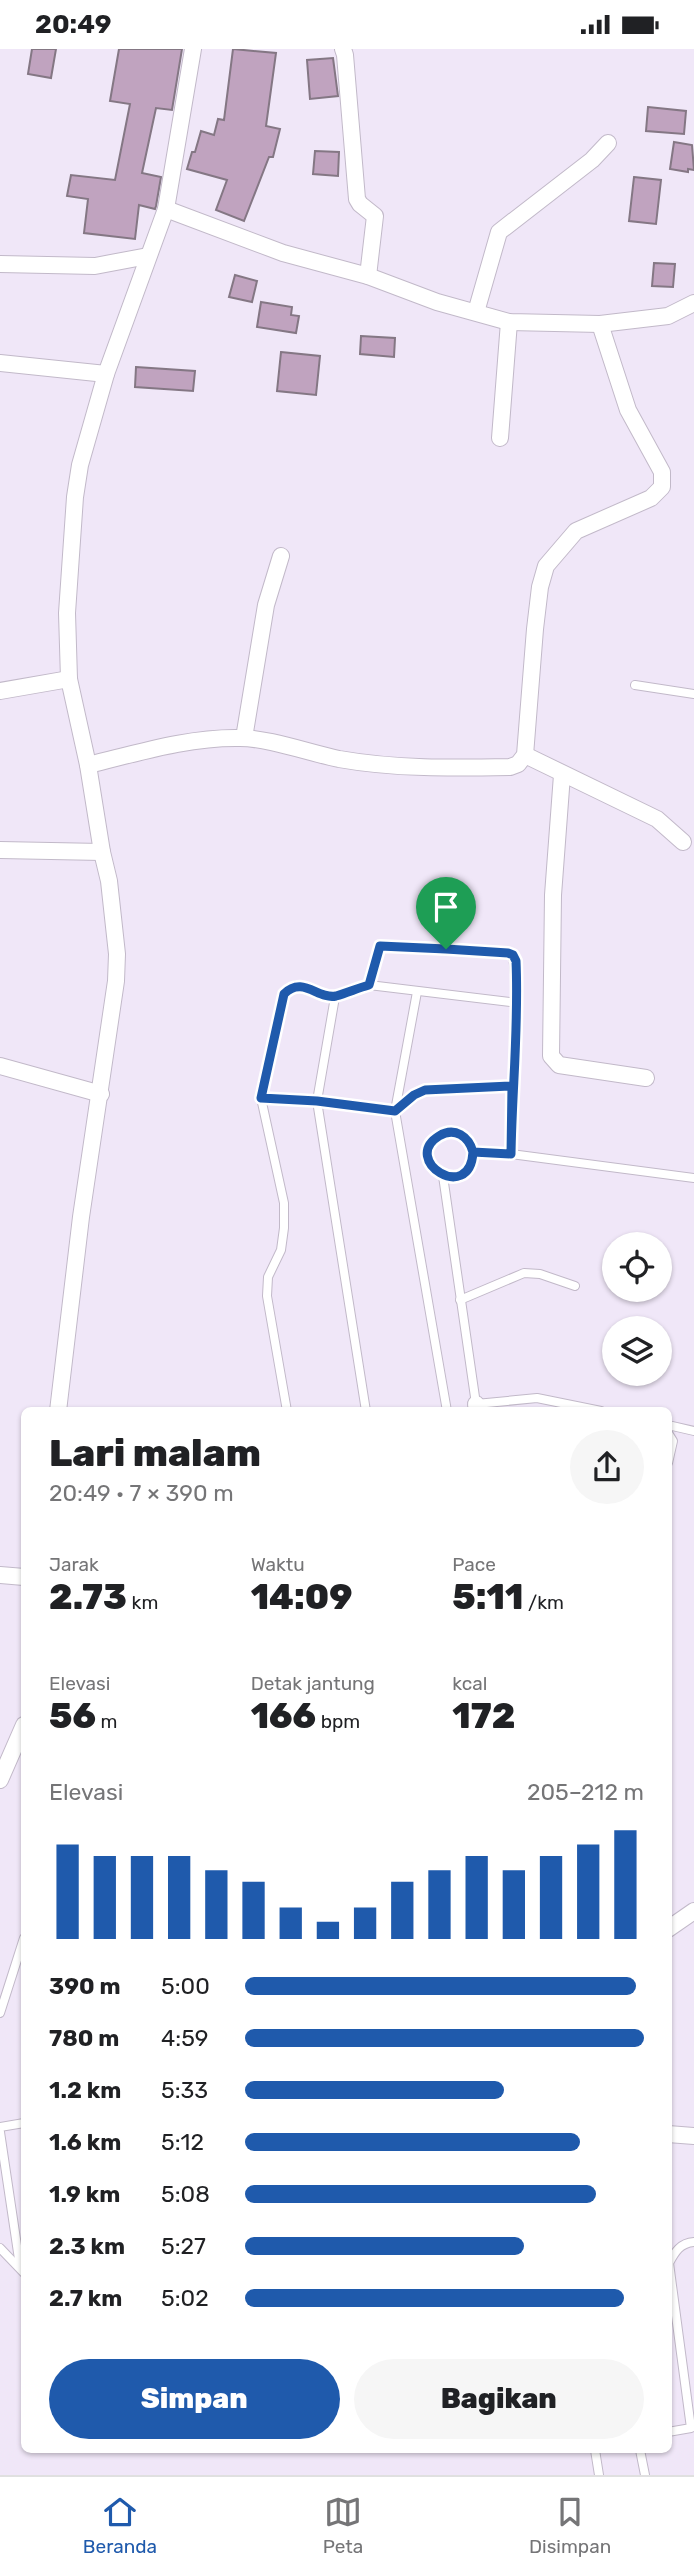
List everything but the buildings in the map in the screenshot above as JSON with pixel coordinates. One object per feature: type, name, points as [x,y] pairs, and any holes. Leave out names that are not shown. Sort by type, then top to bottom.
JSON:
[{"type":"street","points":[[58,1407],[81,1217],[116,981],[117,954],[109,881],[69,679],[67,613],[75,497],[80,465],[106,375],[166,209],[192,49]]},
{"type":"street","points":[[343,49],[357,199],[375,216],[368,276]]},
{"type":"street","points":[[476,312],[499,232],[592,160],[608,143]]},
{"type":"street","points":[[166,209],[283,253],[368,276],[437,302],[509,321],[600,324],[668,316],[694,303]]},
{"type":"street","points":[[0,264],[95,266],[148,256]]},
{"type":"street","points":[[500,438],[509,321]]},
{"type":"street","points":[[88,765],[192,740],[244,738],[342,759],[446,769],[518,765],[525,755],[535,629],[540,587],[546,566],[576,531],[651,498],[662,487],[662,472],[628,410],[600,324]]},
{"type":"street","points":[[0,363],[106,375]]},
{"type":"street","points":[[244,738],[266,605],[281,556]]},
{"type":"street","points":[[0,691],[69,679]]},
{"type":"street","points":[[525,755],[657,819],[683,842]]},
{"type":"street","points":[[562,775],[553,895],[551,1056],[559,1065],[646,1078]]},
{"type":"street","points":[[0,850],[102,852]]},
{"type":"street","points":[[0,1066],[101,1094]]},
{"type":"street","points":[[0,1575],[21,1577]]},
{"type":"street","points":[[0,1780],[21,1732]]},
{"type":"street","points":[[672,1926],[694,1911]]},
{"type":"street","points":[[672,2133],[694,2136]]},
{"type":"lane","points":[[635,685],[694,694]]},
{"type":"lane","points":[[369,985],[378,950],[385,945],[513,955],[516,961],[518,1003],[512,1086],[511,1154]]},
{"type":"lane","points":[[286,1407],[267,1296],[268,1277],[281,1250],[284,1203],[261,1098],[284,994],[296,985],[335,997],[369,985],[518,1003]]},
{"type":"lane","points":[[417,992],[395,1111],[446,1407]]},
{"type":"lane","points":[[335,997],[317,1101],[365,1407]]},
{"type":"lane","points":[[261,1098],[317,1101],[395,1111],[414,1095],[425,1090],[512,1086]]},
{"type":"lane","points":[[450,1132],[468,1140],[473,1152],[473,1160],[465,1173],[458,1176],[443,1176],[437,1173],[429,1162],[429,1148],[437,1137],[450,1132]]},
{"type":"lane","points":[[473,1152],[511,1154],[694,1178]]},
{"type":"lane","points":[[443,1176],[476,1407],[537,1398],[581,1407]]},
{"type":"lane","points":[[460,1300],[524,1273],[540,1274],[575,1286]]},
{"type":"lane","points":[[672,1426],[694,1431]]},
{"type":"lane","points":[[0,2013],[21,1947]]},
{"type":"lane","points":[[21,2124],[0,2130],[21,2264]]},
{"type":"lane","points":[[672,2257],[675,2251],[694,2242]]},
{"type":"lane","points":[[0,2248],[21,2269]]},
{"type":"lane","points":[[672,2286],[694,2440]]},
{"type":"lane","points":[[672,2431],[691,2428]]},
{"type":"lane","points":[[595,2453],[599,2475]]},
{"type":"lane","points":[[641,2453],[645,2475]]},
{"type":"route","points":[[446,949],[380,946],[369,985],[335,997],[296,985],[289,988],[284,994],[261,1098],[317,1101],[395,1111],[414,1095],[425,1090],[512,1086],[511,1154],[473,1152],[473,1160],[465,1173],[450,1177],[437,1173],[429,1162],[432,1142],[450,1132],[468,1140],[473,1152],[511,1154],[512,1086],[518,1003],[516,961],[513,955],[508,953],[446,949]]}]
